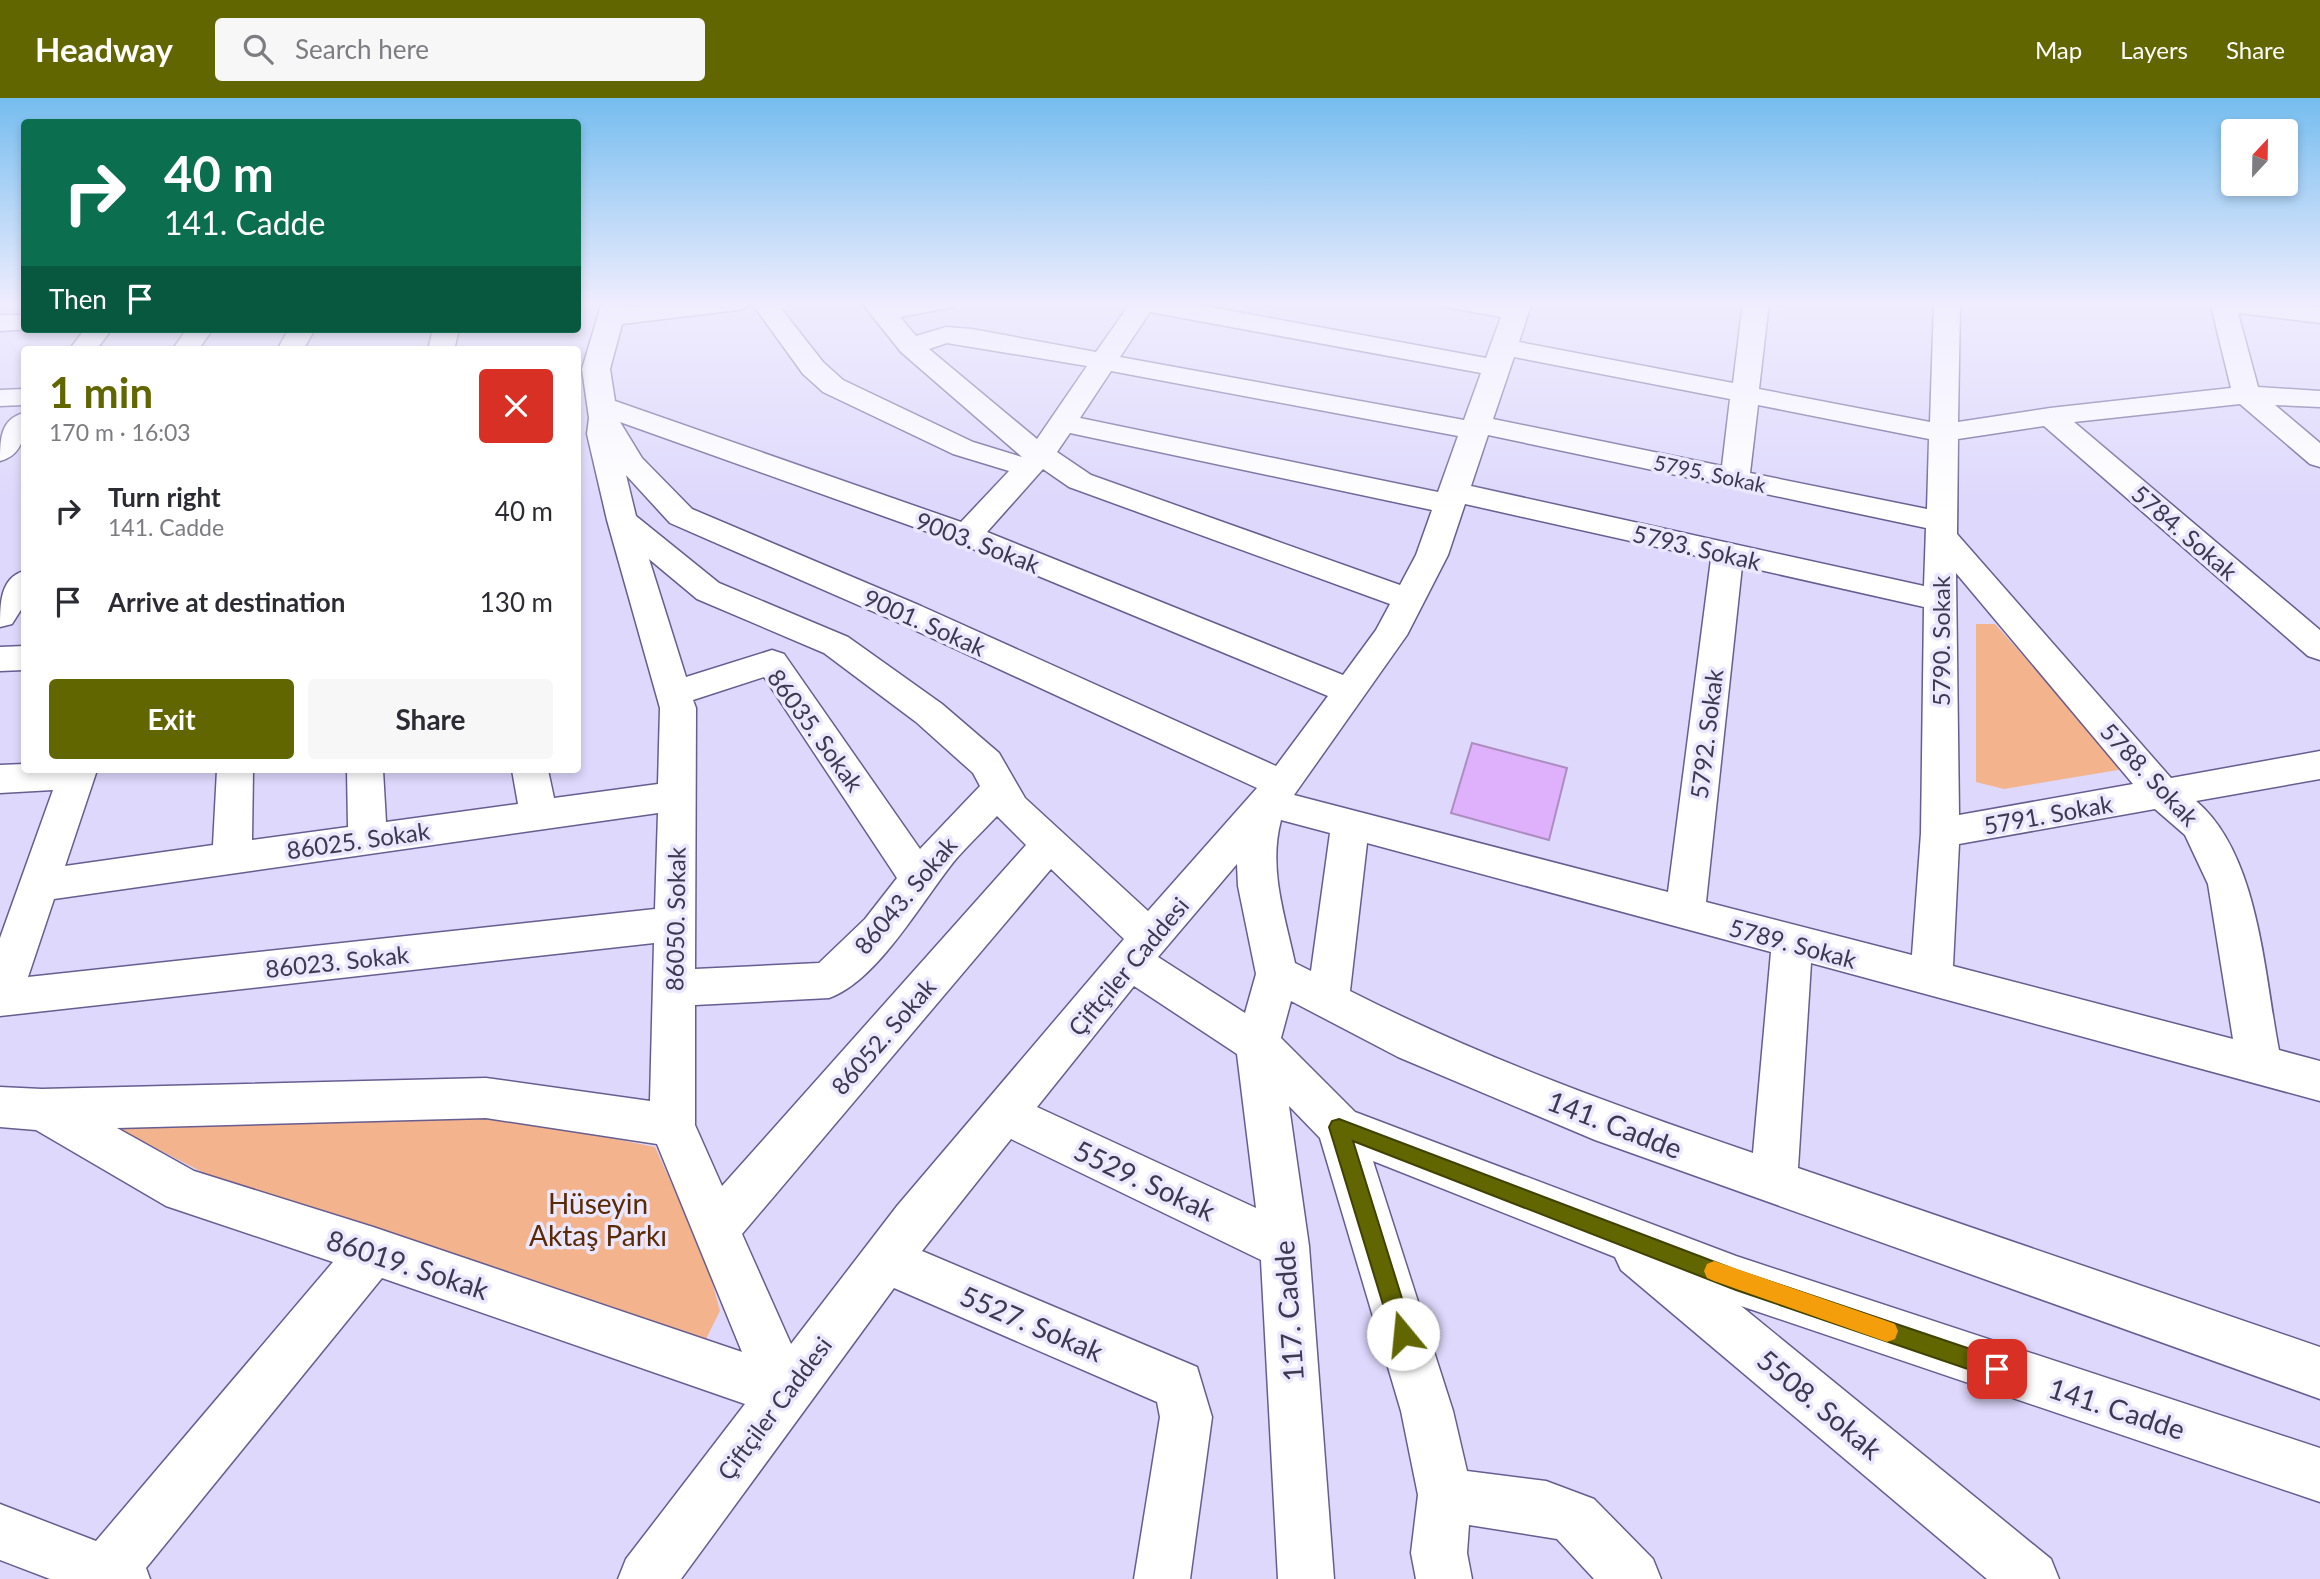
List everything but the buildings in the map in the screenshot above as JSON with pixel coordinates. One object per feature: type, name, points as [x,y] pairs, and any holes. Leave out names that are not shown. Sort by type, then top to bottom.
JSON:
[{"type":"street","name":"86050. Sokak","points":[[587,371],[596,425],[678,708],[673,1125],[785,1392]]},
{"type":"street","points":[[816,371],[832,387],[963,448],[1034,461],[1080,481],[1407,599]]},
{"type":"street","points":[[938,371],[1034,461]]},
{"type":"street","points":[[967,535],[1034,461],[1098,371]]},
{"type":"street","name":"5795. Sokak","points":[[1168,371],[1477,427],[1735,478],[1941,528]]},
{"type":"street","name":"Çiftçiler Caddesi","points":[[646,1579],[885,1261],[1140,950],[1275,793],[1390,635],[1432,555],[1496,371]]},
{"type":"street","points":[[1658,371],[1745,394],[1944,433],[2050,416],[2246,395],[2320,399]]},
{"type":"street","points":[[1735,478],[1748,371]]},
{"type":"street","name":"5790. Sokak","points":[[1931,980],[1940,833],[1940,600],[1945,371]]},
{"type":"street","points":[[2240,371],[2246,395],[2320,458]]},
{"type":"street","points":[[0,398],[21,397]]},
{"type":"street","name":"5784. Sokak","points":[[2050,416],[2320,648]]},
{"type":"street","name":"5793. Sokak","points":[[1063,423],[1452,498],[1940,600]]},
{"type":"street","name":"9003. Sokak","points":[[596,425],[967,535],[1350,691]]},
{"type":"street","name":"9001. Sokak","points":[[596,425],[681,516],[909,614],[1275,793]]},
{"type":"street","points":[[0,452],[21,426]]},
{"type":"street","name":"141. Cadde","points":[[622,520],[708,592],[836,645],[929,713],[986,763],[1012,808],[1050,844],[1140,950],[1258,1044],[1339,1127],[1749,1284],[2320,1475]]},
{"type":"street","name":"5788. Sokak","points":[[1941,528],[2162,793],[2200,826],[2228,884],[2259,1063]]},
{"type":"street","name":"5792. Sokak","points":[[1685,914],[1727,554]]},
{"type":"street","points":[[0,616],[21,585]]},
{"type":"street","points":[[0,659],[21,658]]},
{"type":"street","name":"86035. Sokak","points":[[674,693],[772,662],[919,879]]},
{"type":"street","name":"5791. Sokak","points":[[1940,833],[2320,765]]},
{"type":"street","points":[[0,779],[78,773],[39,885],[12,928],[0,998]]},
{"type":"street","points":[[232,858],[235,773]]},
{"type":"street","points":[[365,773],[368,839]]},
{"type":"street","points":[[531,773],[539,815]]},
{"type":"street","name":"86043. Sokak","points":[[674,988],[829,980],[879,932],[942,849],[1000,789]]},
{"type":"street","points":[[1258,1044],[1277,974],[1258,886],[1255,846],[1275,793]]},
{"type":"street","name":"5789. Sokak","points":[[1275,793],[1350,824],[2320,1081]]},
{"type":"street","name":"86025. Sokak","points":[[39,885],[676,796]]},
{"type":"street","points":[[1328,1001],[1350,824]]},
{"type":"street","name":"86052. Sokak","points":[[717,1227],[1050,844]]},
{"type":"street","name":"86023. Sokak","points":[[0,998],[674,924]]},
{"type":"street","points":[[1774,1182],[1792,943]]},
{"type":"street","name":"141. Cadde","points":[[1277,974],[1438,1055],[1611,1125],[2320,1373]]},
{"type":"street","name":"117. Cadde","points":[[1258,1044],[1285,1246],[1306,1579]]},
{"type":"street","name":"86019. Sokak","points":[[21,1109],[486,1098],[673,1125]]},
{"type":"street","name":"86019. Sokak","points":[[21,1109],[183,1191],[373,1251],[785,1392]]},
{"type":"street","name":"5529. Sokak","points":[[1004,1114],[1285,1246]]},
{"type":"street","points":[[1339,1127],[1427,1411],[1445,1495],[1439,1553],[1444,1579]]},
{"type":"street","name":"5508. Sokak","points":[[1609,1229],[2031,1579]]},
{"type":"street","points":[[0,1532],[109,1577],[373,1251]]},
{"type":"street","name":"5527. Sokak","points":[[885,1261],[1179,1385],[1186,1417],[1162,1579]]},
{"type":"street","points":[[1445,1495],[1545,1508],[1575,1518],[1633,1579]]},
{"type":"green space","points":[[1976,624],[1995,624],[2124,769],[2004,789],[1976,782]]},
{"type":"green space","name":"Hüseyin Aktaş Parkı","points":[[479,1111],[655,1147],[706,1259],[720,1311],[705,1341],[204,1173],[107,1123]]},
{"type":"slow traffic","points":[[1714,1271],[1887,1331]]},
{"type":"route","points":[[1403,1334],[1339,1127],[1736,1280],[1997,1369]]}]
